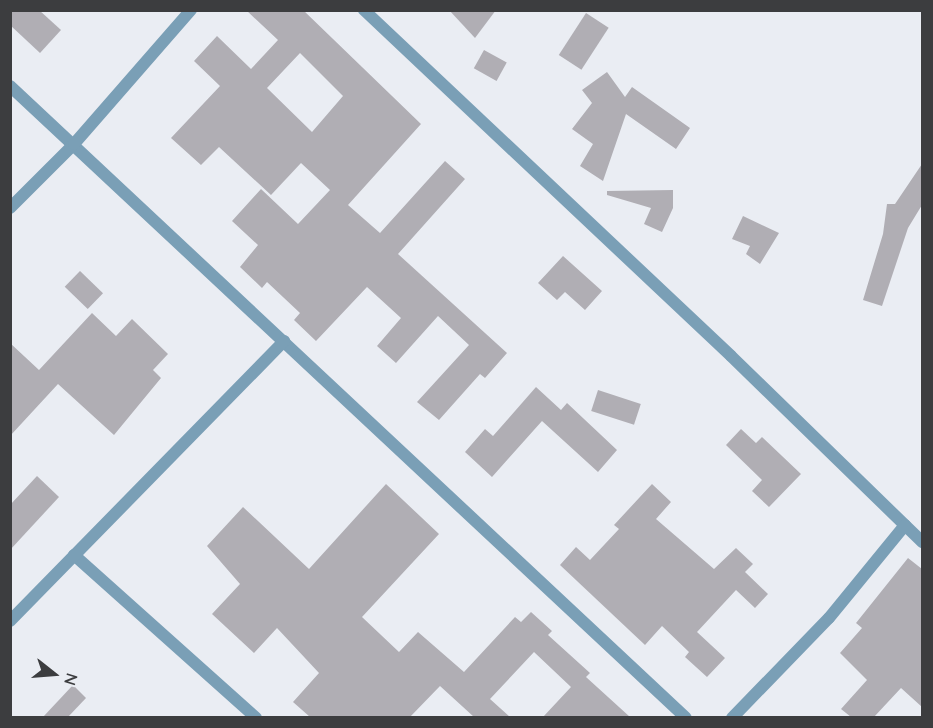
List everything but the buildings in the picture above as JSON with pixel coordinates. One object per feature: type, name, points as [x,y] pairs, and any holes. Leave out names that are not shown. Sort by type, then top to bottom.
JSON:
[{"type":"street","points":[[10,208],[74,144],[191,10]]},
{"type":"street","points":[[364,10],[922,542]]},
{"type":"street","points":[[10,86],[686,717]]},
{"type":"street","points":[[10,621],[284,341]]},
{"type":"street","points":[[732,717],[829,618],[905,525]]},
{"type":"street","points":[[74,555],[256,717]]}]
